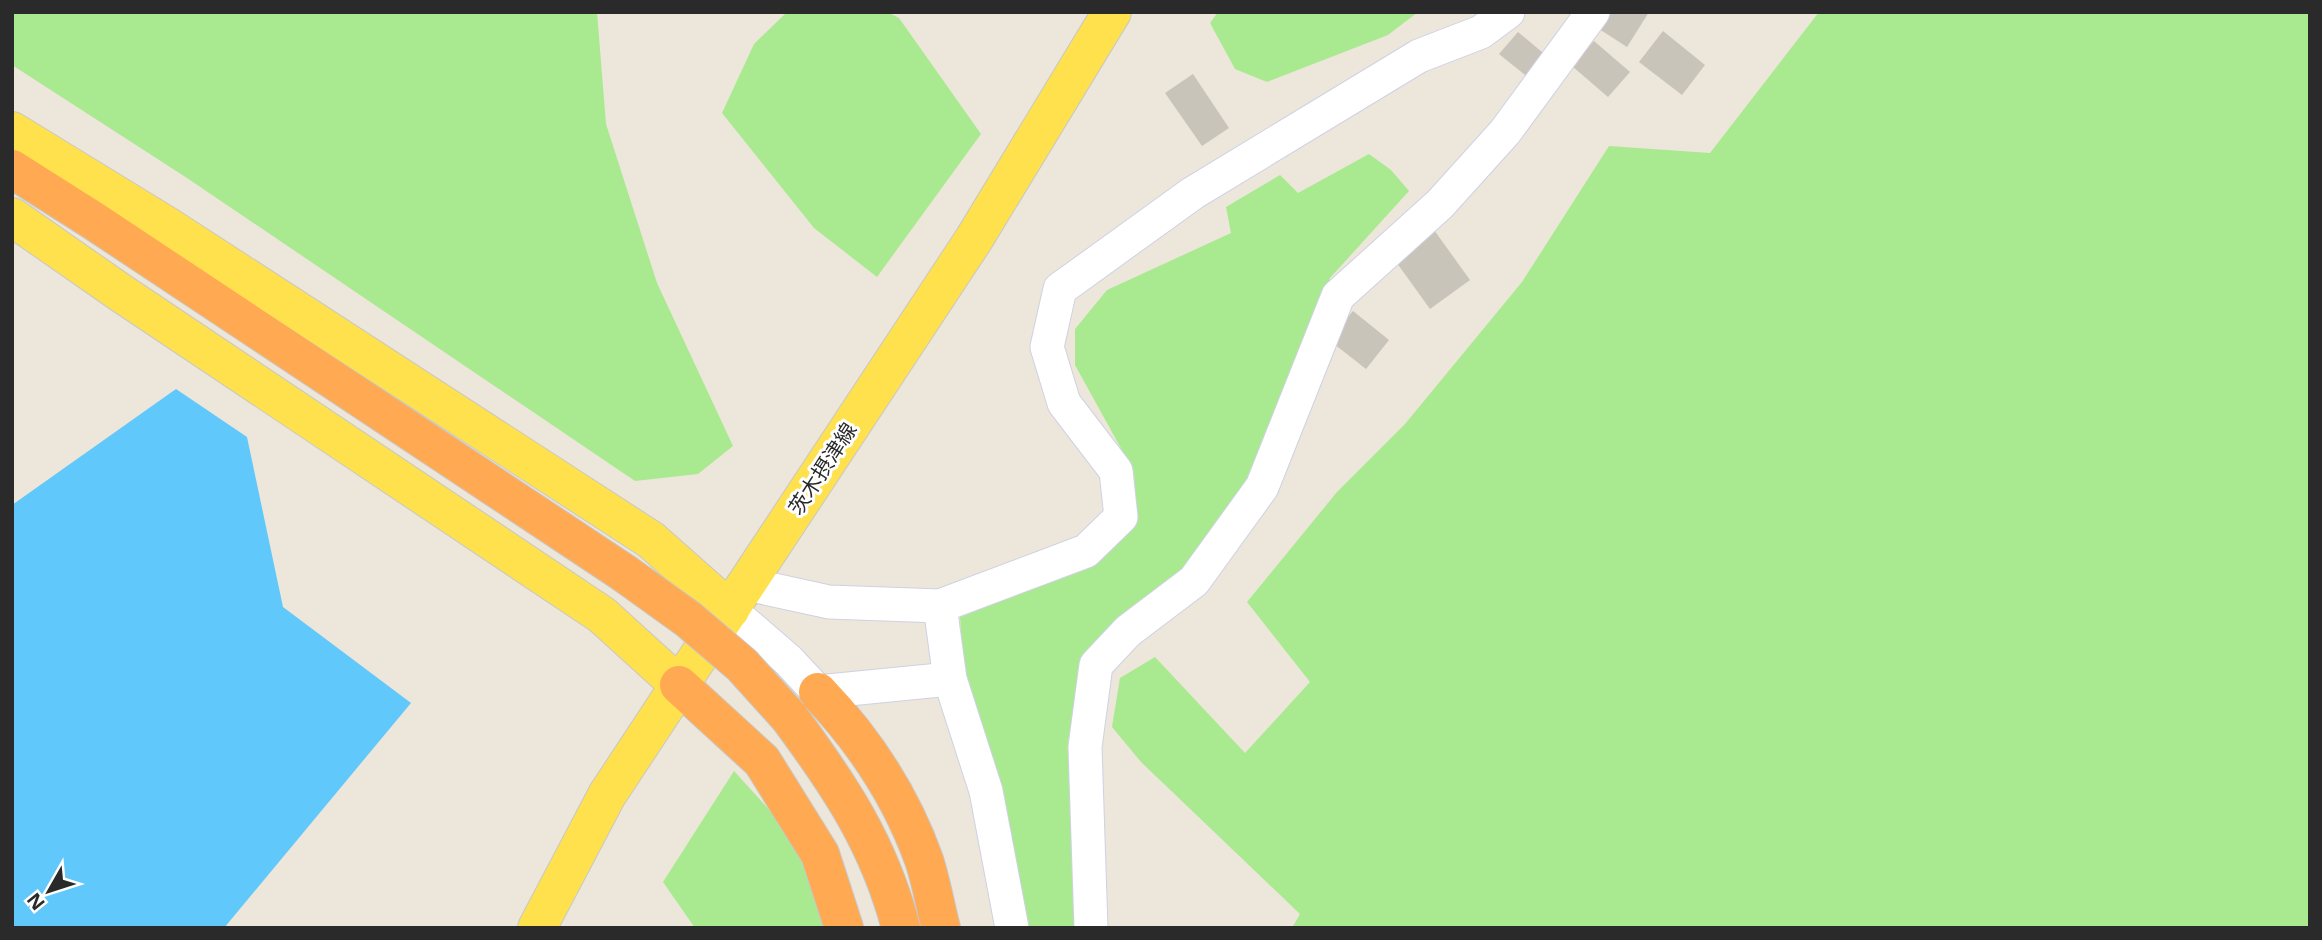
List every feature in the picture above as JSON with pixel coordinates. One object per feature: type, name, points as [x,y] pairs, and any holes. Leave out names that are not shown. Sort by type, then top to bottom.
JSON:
[{"type":"highway","points":[[12,169],[158,241],[688,619],[741,665],[789,718],[835,780],[867,836],[892,891],[901,928]]},
{"type":"highway","points":[[679,685],[762,761],[820,854],[844,928]]},
{"type":"highway","points":[[818,692],[840,715],[887,779],[924,860],[941,928]]},
{"type":"main road","name":"茨木摂津線","points":[[537,928],[607,795],[974,239],[1112,12]]},
{"type":"main road","points":[[12,131],[158,241],[651,540],[739,597]]},
{"type":"main road","points":[[12,217],[121,293],[602,614],[679,685]]},
{"type":"street","points":[[739,597],[940,606],[1086,551],[1121,517],[1116,471],[1064,403],[1047,347],[1060,289],[1193,193],[1419,56],[1481,32],[1508,12]]},
{"type":"street","points":[[1091,928],[1085,747],[1096,664],[1128,631],[1194,581],[1262,487],[1338,296],[1440,204],[1504,132],[1593,12]]},
{"type":"street","points":[[739,597],[788,660],[818,692],[950,679]]},
{"type":"street","points":[[940,606],[950,679],[986,791],[1012,928]]},
{"type":"green space","points":[[12,12],[597,12],[606,124],[657,283],[733,446],[698,474],[635,481],[187,178],[12,65]]},
{"type":"green space","points":[[787,12],[887,12],[899,18],[981,134],[877,277],[814,228],[722,113],[754,44]]},
{"type":"green space","points":[[1218,12],[1418,12],[1388,35],[1267,82],[1235,69],[1210,23]]},
{"type":"green space","points":[[1819,12],[2310,12],[2310,928],[1292,928],[1300,914],[1141,762],[1112,727],[1120,678],[1155,657],[1245,753],[1310,682],[1247,602],[1337,492],[1405,424],[1522,282],[1609,146],[1710,153]]},
{"type":"green space","points":[[1369,154],[1391,170],[1409,191],[1330,278],[1255,477],[1184,568],[1123,616],[1084,662],[1068,742],[1078,928],[1024,928],[964,674],[960,617],[1094,562],[1136,519],[1134,472],[1075,365],[1075,329],[1107,290],[1231,233],[1226,207],[1280,175],[1298,193]]},
{"type":"green space","points":[[734,771],[773,814],[810,869],[828,928],[695,928],[663,882]]},
{"type":"water","points":[[176,389],[247,437],[283,607],[411,703],[224,928],[12,928],[12,505]]},
{"type":"building","points":[[1601,12],[1649,12],[1627,47],[1593,25]]},
{"type":"building","points":[[1663,31],[1705,65],[1682,95],[1639,62]]},
{"type":"building","points":[[1518,32],[1548,57],[1530,79],[1499,54]]},
{"type":"building","points":[[1594,41],[1630,72],[1608,97],[1572,66]]},
{"type":"building","points":[[1193,74],[1229,128],[1202,146],[1165,93]]},
{"type":"building","points":[[1434,230],[1470,280],[1430,309],[1394,259]]},
{"type":"building","points":[[1353,311],[1389,340],[1366,369],[1329,340]]}]
